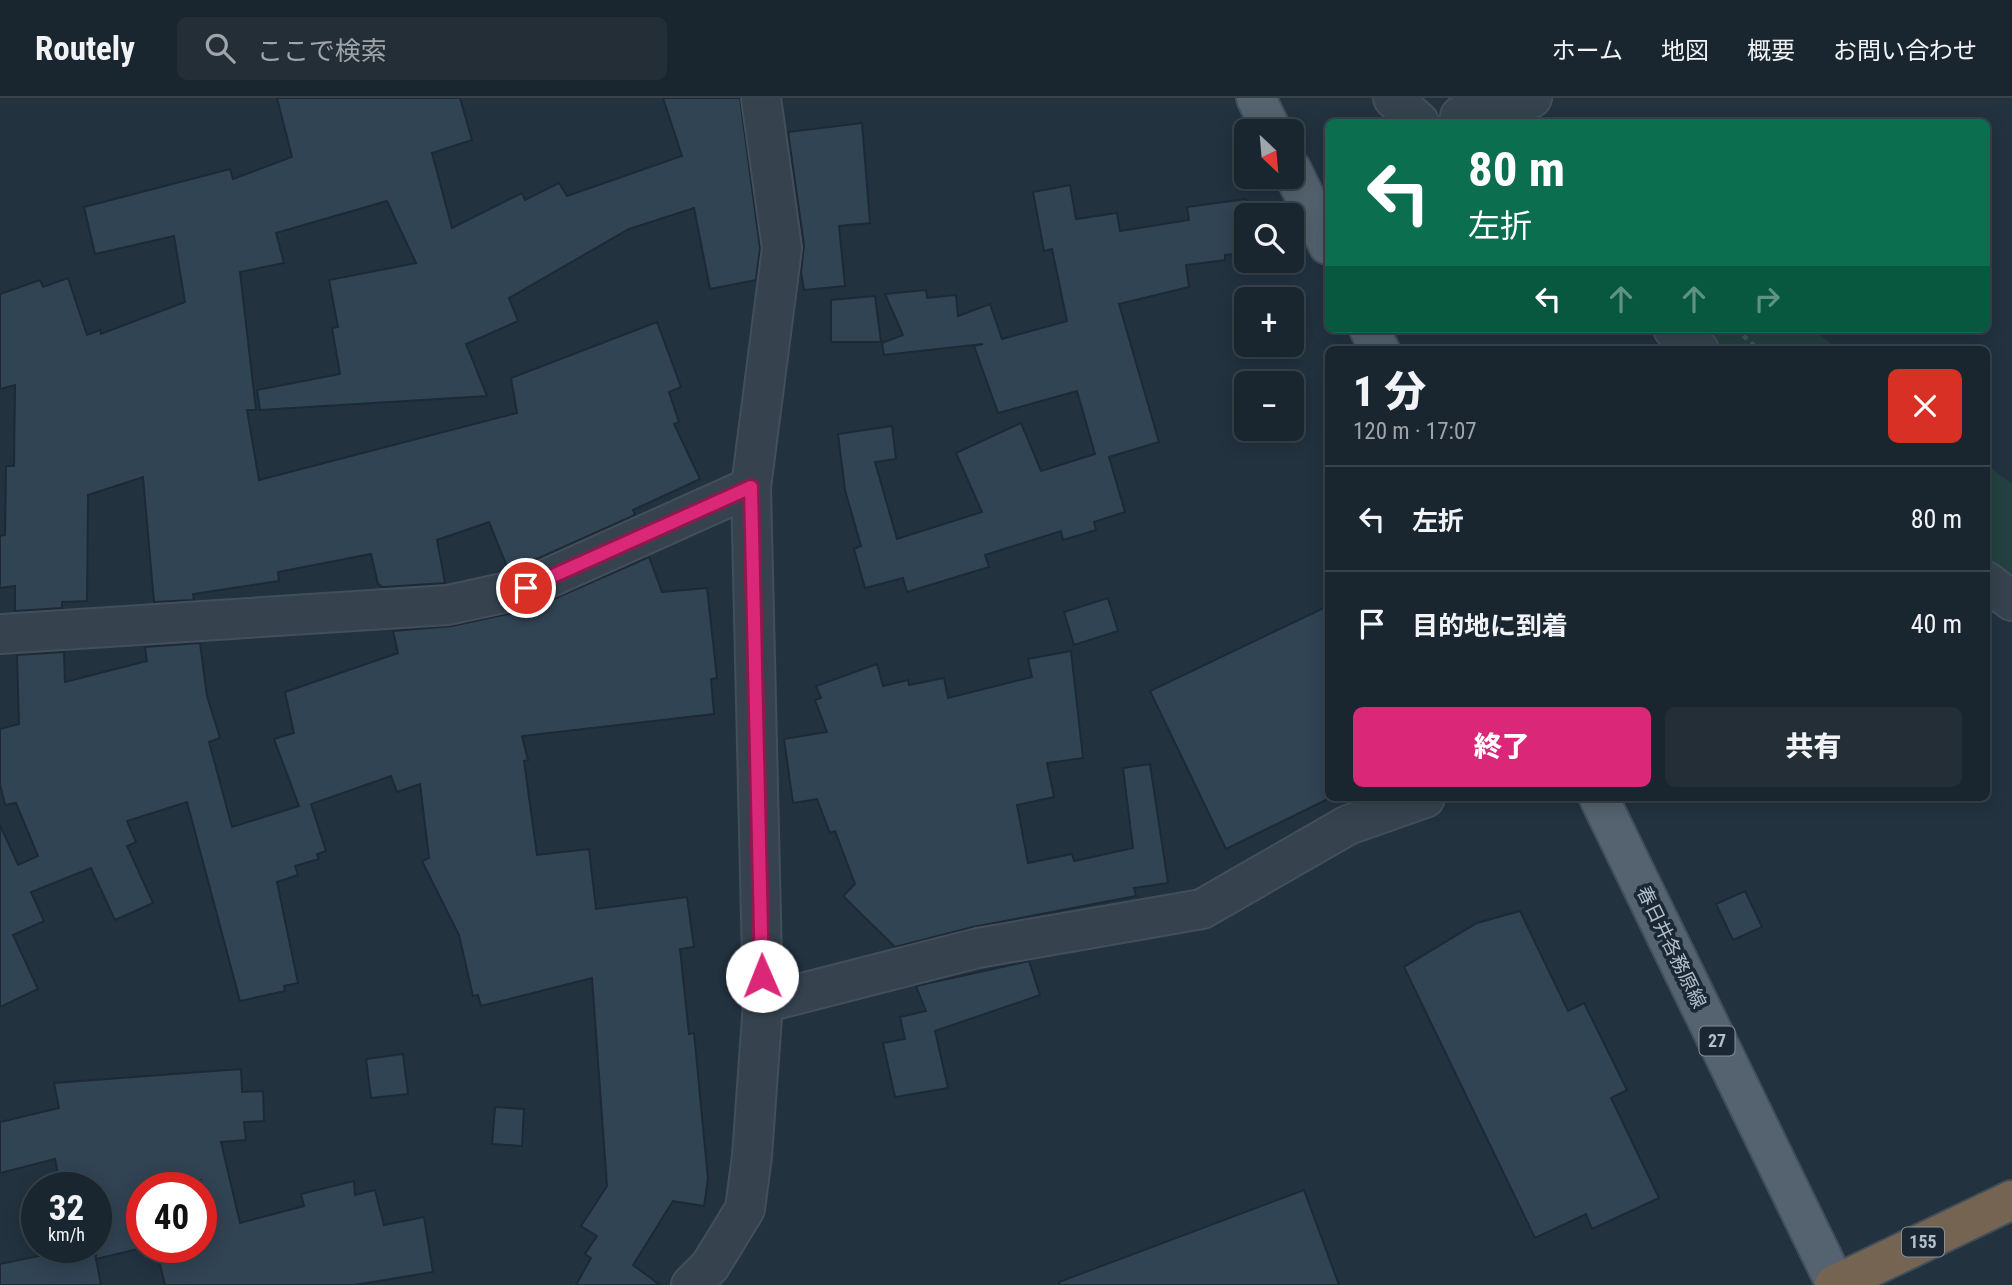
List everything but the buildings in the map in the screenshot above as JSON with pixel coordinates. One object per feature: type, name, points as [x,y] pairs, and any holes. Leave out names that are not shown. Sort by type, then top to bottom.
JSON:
[{"type":"highway","name":"155","points":[[1835,1285],[2012,1200]]},
{"type":"main road","points":[[1256,98],[1266,119]]},
{"type":"main road","points":[[1301,189],[1325,239]]},
{"type":"main road","name":"春日井各務原線","points":[[1600,801],[1835,1285]]},
{"type":"street","points":[[691,1285],[710,1266],[745,1209],[752,1156],[763,1003],[751,487],[782,248],[761,98]]},
{"type":"street","points":[[1393,98],[1416,119]]},
{"type":"street","points":[[1460,116],[1532,98]]},
{"type":"street","points":[[1678,333],[1694,346]]},
{"type":"street","points":[[0,634],[448,605],[526,588],[751,487]]},
{"type":"street","points":[[1990,585],[2012,601]]},
{"type":"street","points":[[763,1003],[978,948],[1202,909],[1348,825],[1416,801]]},
{"type":"path","points":[[1740,333],[1755,346]]},
{"type":"green space","points":[[1690,333],[1817,333],[1834,346],[1706,346]]},
{"type":"green space","points":[[1990,467],[2012,484],[2012,589],[1990,572]]},
{"type":"route","points":[[526,588],[751,487],[762,976]]}]
